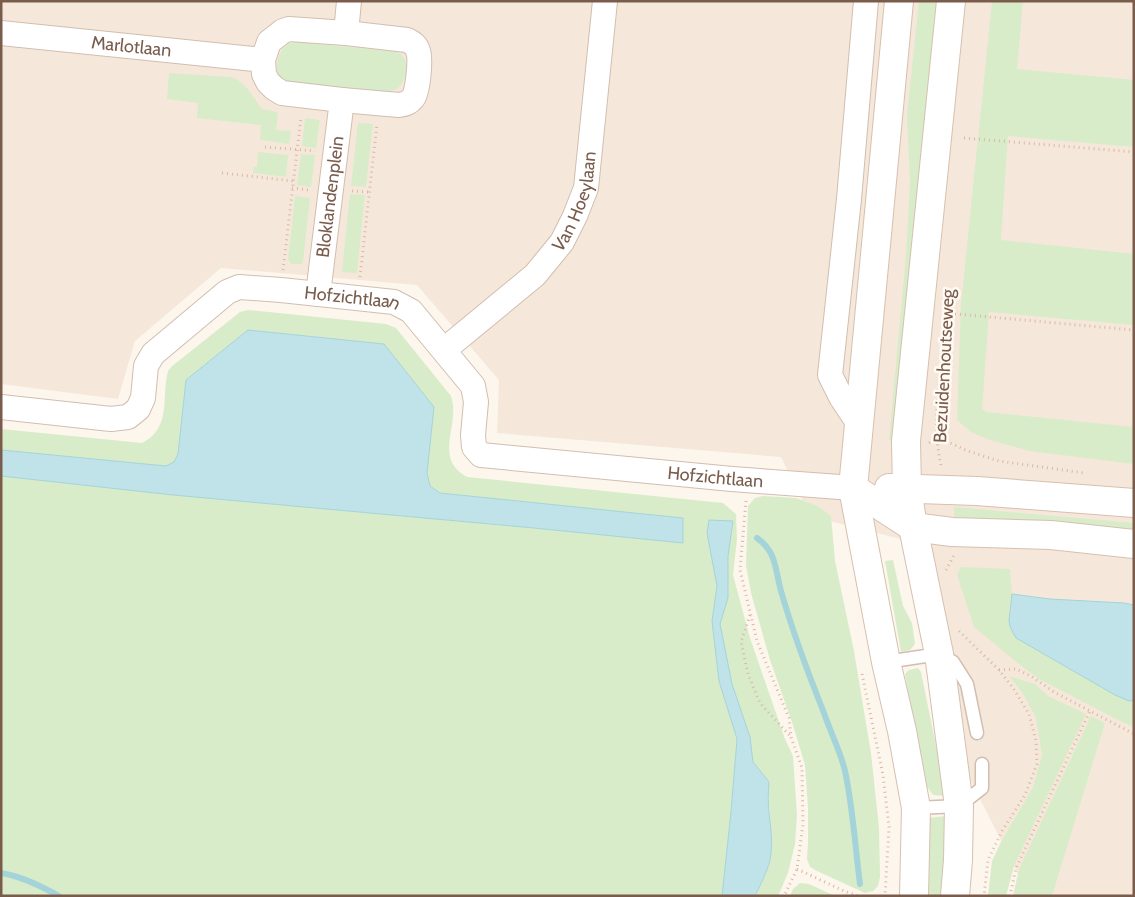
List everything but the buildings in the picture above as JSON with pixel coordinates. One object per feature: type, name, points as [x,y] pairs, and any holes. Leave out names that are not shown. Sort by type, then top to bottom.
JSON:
[{"type":"main road","points":[[899,1],[853,488],[916,808],[914,896]]},
{"type":"main road","name":"Bezuidenhoutseweg","points":[[951,1],[906,441],[907,488],[913,528],[939,654],[959,806],[955,896]]},
{"type":"main road","name":"Hofzichtlaan","points":[[853,488],[946,490],[1134,503]]},
{"type":"main road","name":"Hofzichtlaan","points":[[853,488],[913,528],[952,532],[1051,535],[1134,544]]},
{"type":"street","points":[[346,33],[349,1]]},
{"type":"street","name":"Van Hoeylaan","points":[[444,350],[535,275],[562,242],[575,216],[586,188],[605,1]]},
{"type":"street","points":[[859,424],[841,398],[830,375],[866,1]]},
{"type":"street","points":[[288,29],[346,33],[407,40],[414,43],[420,56],[414,98],[408,103],[399,105],[304,96],[282,93],[268,82],[264,74],[263,60],[269,42],[283,31],[288,29]]},
{"type":"street","name":"Marlotlaan","points":[[1,33],[263,60]]},
{"type":"street","name":"Bloklandenplein","points":[[318,294],[342,100]]},
{"type":"street","name":"Hofzichtlaan","points":[[1,407],[111,419],[128,417],[138,409],[143,398],[146,366],[152,354],[227,292],[239,287],[281,290],[394,302],[412,311],[473,386],[476,402],[474,447],[481,455],[748,481],[853,488]]},
{"type":"lane","points":[[886,662],[939,654],[953,662],[967,684],[977,733]]},
{"type":"lane","points":[[916,808],[959,806],[982,788],[982,764]]},
{"type":"path","points":[[281,290],[304,96]]},
{"type":"path","points":[[358,299],[379,103]]},
{"type":"path","points":[[963,147],[964,138],[1134,152]]},
{"type":"path","points":[[265,147],[335,154]]},
{"type":"path","points":[[222,173],[293,181]]},
{"type":"path","points":[[347,190],[369,192]]},
{"type":"path","points":[[945,313],[1134,330]]},
{"type":"path","name":"Bezuidenhoutseweg","points":[[943,342],[938,399],[938,437],[939,456],[946,490]]},
{"type":"path","points":[[938,437],[999,461],[1086,473]]},
{"type":"path","points":[[748,481],[740,570],[757,641],[789,718],[791,737],[802,768],[804,824],[797,869],[784,896]]},
{"type":"path","points":[[944,576],[954,554],[960,555]]},
{"type":"path","points":[[750,614],[741,642],[748,674],[760,703],[791,737]]},
{"type":"path","points":[[957,624],[960,632],[999,670],[1029,714],[1036,741],[1037,764],[1025,795],[1002,831],[988,860],[984,896]]},
{"type":"path","points":[[999,670],[1016,669],[1031,676],[1054,692],[1134,734]]},
{"type":"path","points":[[1010,896],[1016,868],[1090,711]]},
{"type":"path","points":[[797,869],[858,896]]},
{"type":"shaded area","points":[[1,1],[1134,1],[1134,896],[1029,896],[967,773],[928,546],[810,516],[781,457],[497,433],[499,380],[417,285],[221,268],[135,341],[118,399],[1,384]]},
{"type":"green space","points":[[919,1],[938,1],[894,441],[889,440],[906,255],[910,183],[907,115]]},
{"type":"green space","points":[[992,1],[1023,1],[1017,69],[1134,80],[1134,147],[1008,136],[1001,240],[1134,254],[1134,325],[989,312],[982,409],[987,412],[1134,427],[1134,464],[1029,451],[987,439],[971,432],[957,420],[961,304]]},
{"type":"green space","points":[[295,42],[397,52],[405,60],[406,75],[399,87],[388,92],[288,83],[281,78],[277,65],[281,51],[289,44]]},
{"type":"green space","points":[[169,73],[231,77],[236,79],[249,90],[262,109],[278,112],[276,130],[291,131],[289,144],[260,140],[261,125],[197,118],[198,103],[167,99]]},
{"type":"green space","points":[[305,118],[320,120],[316,148],[302,146]]},
{"type":"green space","points":[[358,123],[373,124],[366,187],[351,186]]},
{"type":"green space","points":[[258,152],[288,155],[286,177],[253,173],[254,167],[257,167]]},
{"type":"green space","points":[[301,154],[315,155],[311,187],[297,185]]},
{"type":"green space","points":[[350,194],[365,195],[357,273],[342,272]]},
{"type":"green space","points":[[295,196],[310,198],[303,261],[301,264],[291,264],[288,259]]},
{"type":"green space","points":[[248,310],[386,324],[396,328],[451,396],[453,418],[449,451],[451,460],[457,469],[467,477],[723,503],[736,514],[737,539],[733,575],[750,638],[785,739],[793,756],[797,815],[795,844],[788,873],[778,896],[755,896],[766,874],[770,860],[769,782],[753,762],[750,737],[732,684],[720,624],[728,598],[728,556],[733,521],[713,561],[717,586],[712,621],[719,681],[737,739],[722,896],[1,896],[1,476],[173,495],[683,543],[682,518],[440,493],[430,486],[427,473],[434,407],[384,344],[248,330],[186,380],[178,454],[174,462],[166,466],[1,450],[1,429],[142,443],[151,437],[162,421],[166,381],[171,367],[240,312]]},
{"type":"green space","points":[[763,496],[796,498],[818,506],[831,516],[835,561],[854,651],[871,753],[879,828],[880,877],[878,886],[873,891],[865,893],[817,871],[810,867],[807,859],[808,808],[805,765],[770,660],[751,593],[746,565],[748,506],[755,498]]},
{"type":"green space","points":[[954,507],[1134,523],[1134,532],[954,517]]},
{"type":"green space","points":[[893,560],[903,606],[912,623],[915,644],[910,650],[901,652],[885,561]]},
{"type":"green space","points":[[961,567],[1010,569],[1012,594],[1009,613],[1016,638],[1115,694],[1129,701],[1134,700],[1134,727],[1039,679],[974,627],[957,575]]},
{"type":"green space","points":[[918,668],[921,672],[945,796],[933,795],[924,781],[905,674],[909,670]]},
{"type":"green space","points":[[1009,676],[1035,684],[1048,696],[1086,714],[1014,866],[1006,896],[988,896],[992,861],[1033,787],[1042,755],[1036,718],[1022,692]]},
{"type":"green space","points":[[1091,716],[1105,723],[1052,896],[1013,896],[1019,869]]},
{"type":"green space","points":[[946,816],[944,896],[925,896],[928,818]]},
{"type":"green space","points":[[800,883],[809,884],[835,896],[790,896],[793,889]]},
{"type":"water","points":[[248,330],[384,344],[434,407],[427,473],[430,486],[440,493],[683,518],[683,543],[173,495],[1,476],[1,450],[166,466],[174,462],[178,454],[186,380]]},
{"type":"water","points":[[709,520],[733,521],[728,556],[728,598],[720,624],[732,684],[750,737],[753,762],[769,782],[768,802],[771,854],[767,869],[755,896],[722,896],[737,739],[719,681],[712,621],[717,586],[707,533]]},
{"type":"water","points":[[1012,594],[1050,599],[1134,605],[1134,700],[1129,701],[1115,695],[1016,638],[1010,627],[1009,620]]},
{"type":"waterway","points":[[757,538],[764,543],[772,555],[796,638],[843,764],[850,799],[860,884]]},
{"type":"waterway","points":[[1,873],[16,876],[59,896]]}]
